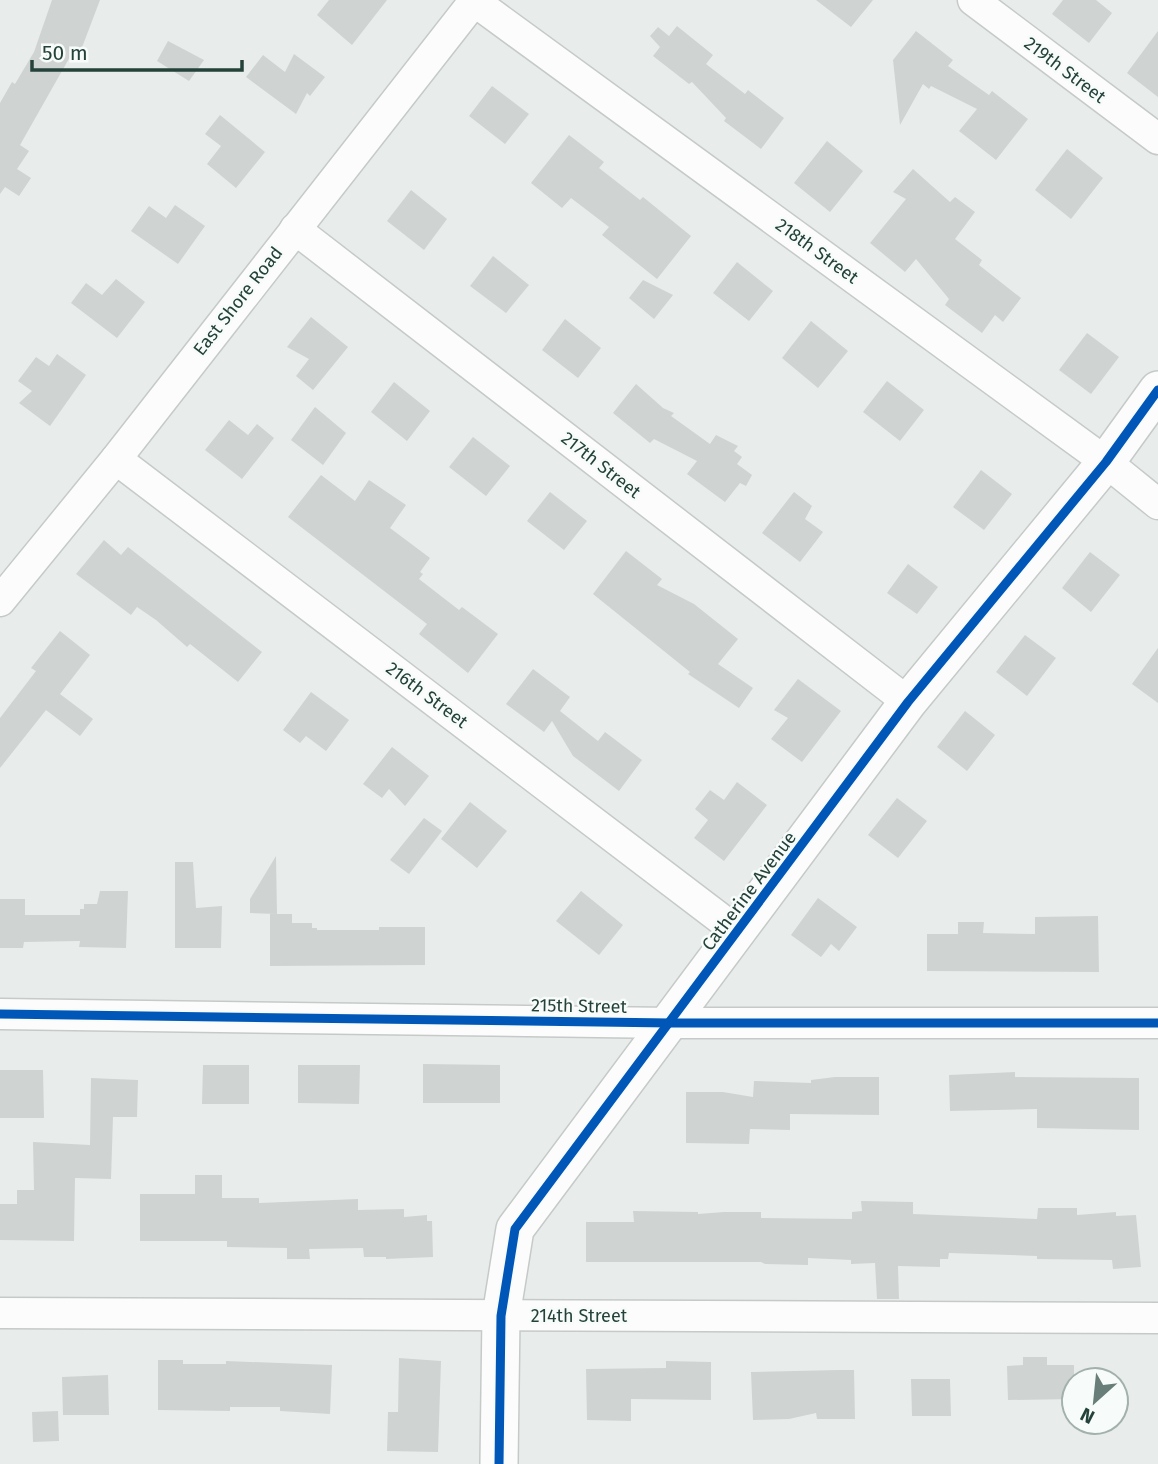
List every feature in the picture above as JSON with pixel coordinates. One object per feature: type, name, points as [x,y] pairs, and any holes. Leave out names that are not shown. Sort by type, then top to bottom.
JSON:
[{"type":"street","name":"219th Street","points":[[973,0],[1158,139]]},
{"type":"street","name":"East Shore Road","points":[[0,601],[116,459],[475,1]]},
{"type":"street","name":"218th Street","points":[[475,1],[1106,462],[1158,504]]},
{"type":"street","name":"217th Street","points":[[295,229],[908,702]]},
{"type":"street","name":"Catherine Avenue","points":[[499,1464],[500,1316],[515,1228],[908,702],[1106,462],[1158,390]]},
{"type":"street","name":"216th Street","points":[[116,459],[738,932]]},
{"type":"street","name":"215th Street","points":[[0,1014],[670,1023],[1158,1023]]},
{"type":"street","name":"214th Street","points":[[0,1313],[1158,1318]]},
{"type":"building","points":[[52,0],[100,0],[78,58],[71,55],[20,145],[29,151],[17,169],[31,178],[19,196],[5,187],[0,194],[0,103],[34,52]]},
{"type":"building","points":[[329,0],[387,0],[352,45],[317,15]]},
{"type":"building","points":[[816,0],[873,0],[851,27]]},
{"type":"building","points":[[1063,0],[1096,0],[1112,13],[1089,43],[1052,14]]},
{"type":"building","points":[[677,26],[713,55],[706,64],[745,94],[748,90],[784,118],[761,149],[724,121],[726,118],[692,82],[689,84],[653,56],[660,47],[650,36],[658,27],[669,36]]},
{"type":"building","points":[[916,31],[953,60],[948,66],[989,95],[992,91],[1028,119],[996,160],[959,131],[977,109],[931,86],[929,89],[923,84],[900,125],[893,60]]},
{"type":"building","points":[[1158,31],[1158,97],[1127,73]]},
{"type":"building","points":[[168,41],[204,60],[189,81],[157,61]]},
{"type":"building","points":[[294,54],[325,77],[310,96],[307,93],[296,114],[246,77],[263,55],[285,72]]},
{"type":"building","points":[[492,86],[529,114],[505,144],[469,116]]},
{"type":"building","points":[[220,115],[265,152],[236,188],[207,164],[221,146],[205,134]]},
{"type":"building","points":[[569,135],[604,162],[599,168],[640,200],[643,197],[691,236],[657,279],[602,235],[609,227],[571,198],[562,208],[531,183]]},
{"type":"building","points":[[827,141],[863,171],[830,212],[794,183]]},
{"type":"building","points":[[1067,149],[1103,178],[1071,219],[1035,190]]},
{"type":"building","points":[[913,169],[950,202],[955,197],[975,212],[955,239],[982,260],[979,265],[1021,298],[1003,322],[995,315],[982,333],[945,305],[949,299],[916,259],[905,272],[870,243],[906,199],[893,192]]},
{"type":"building","points":[[411,190],[447,219],[424,250],[387,221]]},
{"type":"building","points":[[175,205],[205,226],[178,264],[131,231],[149,206],[166,218]]},
{"type":"building","points":[[493,256],[529,285],[506,313],[470,286]]},
{"type":"building","points":[[737,262],[773,291],[749,321],[713,293]]},
{"type":"building","points":[[116,279],[145,302],[117,338],[71,303],[86,283],[102,295]]},
{"type":"building","points":[[643,280],[673,295],[654,319],[629,298]]},
{"type":"building","points":[[311,317],[348,347],[313,390],[296,376],[309,359],[287,347]]},
{"type":"building","points":[[565,319],[601,348],[578,378],[542,350]]},
{"type":"building","points":[[811,321],[848,351],[818,388],[782,358]]},
{"type":"building","points":[[1087,333],[1119,357],[1091,394],[1059,370]]},
{"type":"building","points":[[57,354],[86,375],[50,426],[19,403],[32,391],[18,381],[36,357],[49,366]]},
{"type":"building","points":[[887,381],[924,410],[900,441],[863,412]]},
{"type":"building","points":[[394,382],[430,411],[407,441],[371,412]]},
{"type":"building","points":[[636,384],[663,408],[674,413],[671,416],[710,444],[716,435],[738,446],[734,451],[742,457],[737,464],[752,475],[746,486],[740,483],[725,502],[687,474],[697,461],[654,439],[650,443],[613,413]]},
{"type":"building","points":[[315,407],[346,433],[323,465],[291,440]]},
{"type":"building","points":[[229,420],[248,435],[257,424],[274,438],[242,479],[205,450]]},
{"type":"building","points":[[473,437],[510,466],[486,496],[449,467]]},
{"type":"building","points":[[981,470],[1012,494],[984,530],[953,507]]},
{"type":"building","points":[[321,475],[355,501],[369,480],[406,505],[390,528],[430,558],[420,572],[423,574],[419,579],[459,610],[462,607],[498,634],[468,673],[419,634],[427,624],[288,517]]},
{"type":"building","points":[[550,492],[587,521],[564,550],[527,521]]},
{"type":"building","points":[[794,492],[812,506],[805,519],[823,532],[800,562],[762,533]]},
{"type":"building","points":[[104,540],[121,555],[128,547],[262,652],[238,682],[190,644],[187,647],[137,607],[131,615],[76,574]]},
{"type":"building","points":[[626,551],[662,579],[657,585],[694,604],[738,639],[718,664],[753,688],[739,708],[688,674],[690,672],[593,594]]},
{"type":"building","points":[[1090,552],[1120,575],[1091,612],[1062,588]]},
{"type":"building","points":[[908,564],[938,587],[917,614],[887,593]]},
{"type":"building","points":[[60,631],[90,655],[60,694],[93,719],[80,736],[46,710],[0,768],[0,718],[36,671],[31,668]]},
{"type":"building","points":[[1025,635],[1056,658],[1027,696],[996,672]]},
{"type":"building","points":[[1158,648],[1158,703],[1132,684]]},
{"type":"building","points":[[533,669],[570,697],[560,711],[598,741],[605,732],[642,760],[619,791],[573,756],[552,721],[544,732],[506,704]]},
{"type":"building","points":[[798,679],[841,711],[802,762],[771,739],[788,718],[774,710]]},
{"type":"building","points":[[311,692],[349,720],[326,751],[306,736],[300,743],[283,730]]},
{"type":"building","points":[[965,711],[995,735],[967,771],[937,747]]},
{"type":"building","points":[[392,747],[429,776],[405,806],[389,789],[382,798],[363,784]]},
{"type":"building","points":[[737,782],[767,805],[724,861],[694,838],[708,820],[695,809],[710,790],[724,800]]},
{"type":"building","points":[[897,798],[927,821],[898,858],[868,835]]},
{"type":"building","points":[[470,802],[507,831],[477,868],[441,839]]},
{"type":"building","points":[[424,818],[442,831],[409,874],[390,860]]},
{"type":"building","points":[[276,856],[277,914],[250,913],[250,899]]},
{"type":"building","points":[[175,862],[193,862],[196,908],[222,906],[221,948],[175,948]]},
{"type":"building","points":[[100,891],[128,891],[126,948],[79,947],[80,941],[24,942],[23,948],[0,948],[0,899],[25,899],[25,915],[80,915],[84,904],[97,904]]},
{"type":"building","points":[[581,891],[623,925],[599,955],[556,921]]},
{"type":"building","points":[[818,898],[857,927],[839,951],[831,944],[821,957],[791,935]]},
{"type":"building","points":[[270,914],[292,914],[292,923],[312,923],[312,928],[317,930],[425,927],[425,965],[270,966]]},
{"type":"building","points":[[1098,916],[1099,972],[927,971],[927,934],[958,934],[958,922],[984,922],[983,933],[1035,934],[1035,917]]},
{"type":"building","points":[[423,1064],[500,1065],[500,1103],[423,1103]]},
{"type":"building","points":[[203,1065],[249,1065],[249,1104],[202,1104]]},
{"type":"building","points":[[298,1065],[360,1065],[359,1104],[298,1103]]},
{"type":"building","points":[[0,1070],[43,1070],[44,1118],[0,1118]]},
{"type":"building","points":[[1015,1072],[1015,1077],[1139,1078],[1139,1130],[1037,1128],[1037,1109],[950,1111],[949,1075]]},
{"type":"building","points":[[879,1077],[879,1115],[790,1114],[790,1130],[750,1129],[749,1144],[686,1143],[686,1092],[723,1092],[753,1097],[754,1081],[811,1083],[811,1080]]},
{"type":"building","points":[[91,1078],[138,1080],[137,1117],[113,1117],[111,1179],[75,1178],[74,1241],[0,1240],[0,1204],[17,1204],[17,1190],[34,1190],[33,1142],[90,1145]]},
{"type":"building","points":[[195,1175],[222,1175],[222,1198],[259,1198],[259,1203],[358,1199],[358,1210],[404,1209],[404,1217],[427,1215],[427,1221],[432,1221],[433,1257],[364,1257],[363,1248],[309,1249],[310,1259],[287,1259],[287,1248],[227,1247],[227,1241],[140,1241],[140,1194],[195,1194]]},
{"type":"building","points":[[861,1201],[913,1202],[913,1214],[1037,1219],[1038,1208],[1077,1208],[1077,1215],[1116,1212],[1116,1216],[1136,1215],[1141,1267],[1113,1269],[1112,1260],[1037,1259],[1037,1256],[949,1253],[948,1259],[940,1259],[940,1267],[898,1266],[899,1299],[877,1299],[875,1263],[851,1264],[851,1260],[808,1258],[808,1265],[761,1262],[586,1262],[586,1222],[634,1222],[633,1211],[698,1214],[761,1212],[761,1218],[852,1219],[852,1212],[862,1211]]},
{"type":"building","points":[[1023,1357],[1047,1357],[1047,1365],[1074,1366],[1060,1366],[1060,1399],[1008,1400],[1007,1366],[1023,1365]]},
{"type":"building","points":[[399,1358],[441,1361],[438,1452],[387,1451],[388,1412],[398,1412]]},
{"type":"building","points":[[158,1360],[183,1360],[183,1364],[226,1364],[226,1361],[332,1365],[330,1414],[280,1411],[280,1407],[230,1407],[230,1411],[158,1410]]},
{"type":"building","points":[[666,1361],[711,1362],[711,1400],[631,1399],[631,1421],[587,1420],[586,1369],[666,1368]]},
{"type":"building","points":[[854,1370],[855,1419],[817,1419],[816,1413],[789,1419],[753,1420],[751,1372]]},
{"type":"building","points":[[108,1375],[109,1415],[63,1415],[62,1377]]},
{"type":"building","points":[[911,1379],[950,1379],[951,1416],[912,1416]]},
{"type":"building","points":[[58,1411],[59,1441],[33,1442],[32,1412]]},
{"type":"cycle path","points":[[499,1464],[501,1316],[515,1229],[908,702],[1106,462],[1158,390]]},
{"type":"cycle path","points":[[0,1014],[670,1023],[1158,1023]]}]
